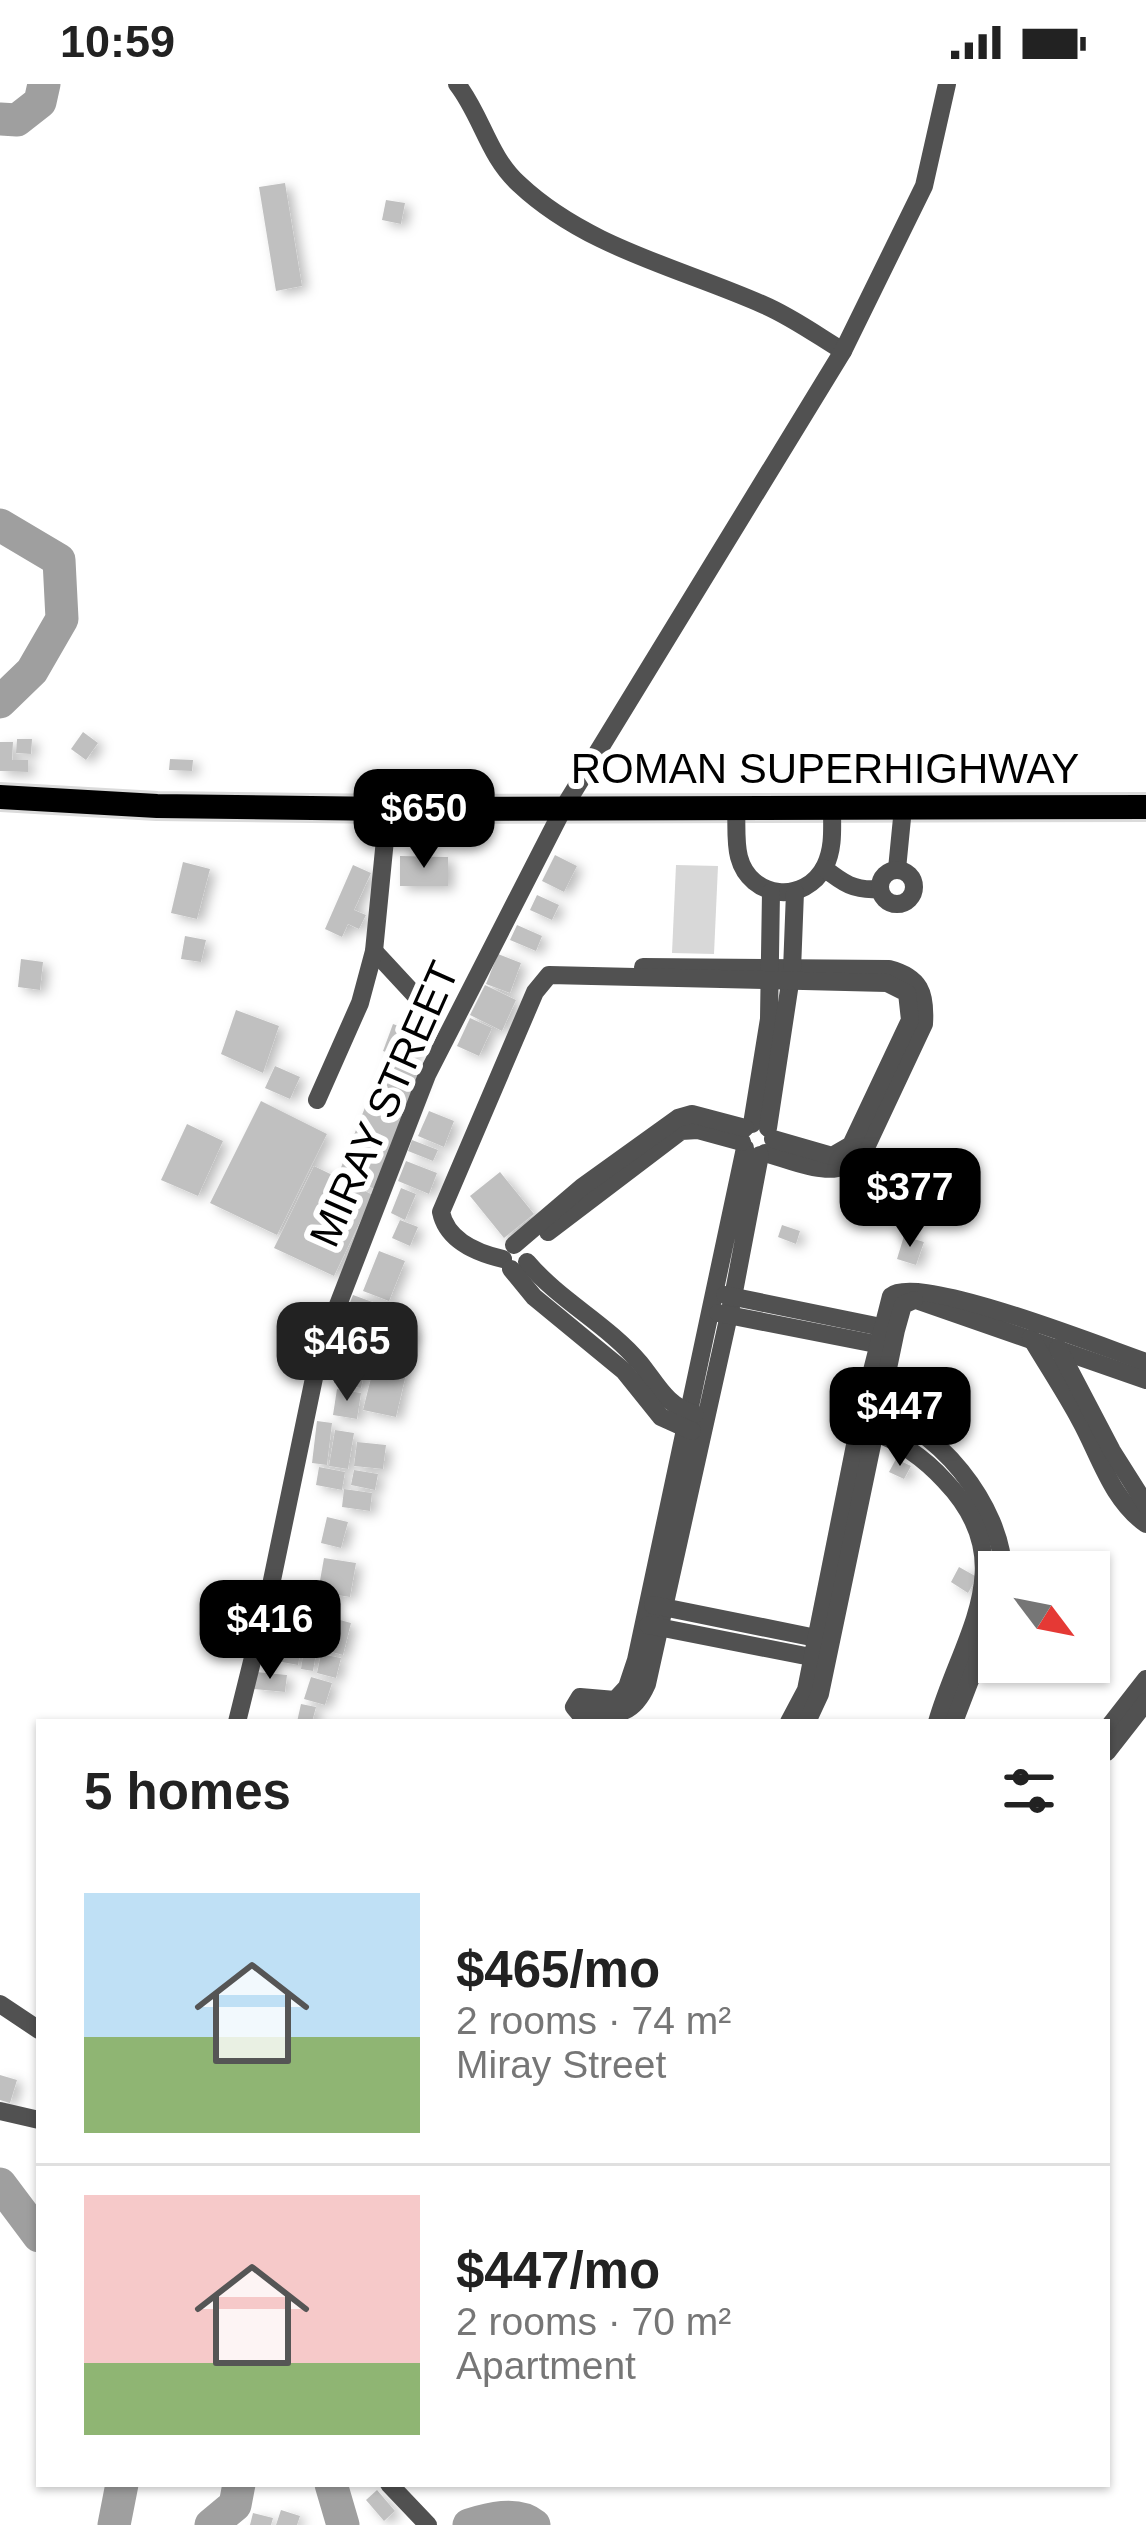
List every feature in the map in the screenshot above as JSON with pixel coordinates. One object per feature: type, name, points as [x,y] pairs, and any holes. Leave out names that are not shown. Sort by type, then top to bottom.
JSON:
[{"type":"main road","name":"ROMAN SUPERHIGHWAY","points":[[0,797],[158,806],[388,809],[1146,807]]},
{"type":"street","points":[[457,84],[503,167],[569,223],[768,307],[844,351]]},
{"type":"street","name":"MIRAY STREET","points":[[238,1719],[319,1354],[427,1076],[564,807],[844,351],[924,186],[947,84]]},
{"type":"street","points":[[736,808],[738,856],[752,883],[771,892],[795,892],[813,882],[824,868],[831,850],[832,809]]},
{"type":"street","points":[[897,869],[903,808]]},
{"type":"street","points":[[317,1100],[360,1003],[374,951],[388,809]]},
{"type":"street","points":[[824,868],[847,886],[879,889]]},
{"type":"street","points":[[879,889],[892,904],[910,898],[913,880],[897,869]]},
{"type":"street","points":[[879,889],[884,875],[897,869]]},
{"type":"street","points":[[771,892],[770,924],[781,976]]},
{"type":"street","points":[[693,1422],[731,1306],[781,976],[796,925],[795,892]]},
{"type":"street","points":[[770,924],[796,925]]},
{"type":"street","points":[[374,951],[425,1006]]},
{"type":"street","points":[[516,1257],[586,1192],[690,1122],[756,1140],[832,1171],[873,1139],[896,1070],[924,1024],[918,1003],[920,984],[890,969],[858,976],[635,973],[594,979],[579,974],[549,975],[535,992],[443,1200],[442,1221],[471,1248],[516,1257],[620,1343],[642,1379],[693,1422]]},
{"type":"street","points":[[654,1616],[621,1696],[615,1700],[580,1697],[575,1710],[619,1712],[638,1703],[693,1422],[710,1301],[756,1140]]},
{"type":"street","points":[[791,1719],[821,1649],[886,1337],[914,1294],[988,1315],[1146,1380]]},
{"type":"street","points":[[710,1301],[886,1337]]},
{"type":"street","points":[[1047,1340],[1146,1362]]},
{"type":"street","points":[[1047,1340],[1106,1455],[1121,1499],[1146,1523]]},
{"type":"street","points":[[1047,1340],[1085,1414]]},
{"type":"street","points":[[869,1421],[931,1466],[980,1516],[993,1551]]},
{"type":"street","points":[[1106,1455],[1146,1505]]},
{"type":"street","points":[[654,1616],[821,1649]]},
{"type":"street","points":[[947,1718],[978,1639]]},
{"type":"street","points":[[808,1719],[820,1694],[821,1649]]},
{"type":"street","points":[[1110,1725],[1146,1679]]},
{"type":"street","points":[[1110,1749],[1146,1702]]},
{"type":"street","points":[[0,2004],[36,2028]]},
{"type":"street","points":[[0,2111],[36,2119]]},
{"type":"street","points":[[392,2487],[428,2525]]},
{"type":"shaded area","points":[[676,865],[718,866],[714,954],[672,953]]},
{"type":"building","points":[[285,183],[302,286],[276,291],[259,187]]},
{"type":"building","points":[[386,200],[405,203],[401,224],[382,220]]},
{"type":"building","points":[[83,732],[98,743],[86,760],[71,749]]},
{"type":"building","points":[[17,739],[32,739],[31,754],[16,753]]},
{"type":"building","points":[[0,742],[13,742],[12,760],[28,760],[28,772],[0,771]]},
{"type":"building","points":[[170,759],[193,760],[192,771],[169,770]]},
{"type":"building","points":[[555,855],[577,866],[564,892],[542,881]]},
{"type":"building","points":[[400,856],[448,857],[448,886],[400,886]]},
{"type":"building","points":[[183,862],[210,869],[197,919],[171,913]]},
{"type":"building","points":[[353,865],[371,873],[354,910],[366,915],[359,929],[348,924],[342,937],[325,929]]},
{"type":"building","points":[[537,895],[559,905],[552,920],[530,910]]},
{"type":"building","points":[[517,925],[542,936],[536,951],[510,940]]},
{"type":"building","points":[[185,936],[206,940],[201,962],[181,959]]},
{"type":"building","points":[[498,954],[521,963],[510,993],[486,984]]},
{"type":"building","points":[[21,959],[43,962],[40,990],[18,987]]},
{"type":"building","points":[[485,985],[516,1000],[502,1031],[470,1015]]},
{"type":"building","points":[[236,1010],[279,1026],[263,1073],[221,1054]]},
{"type":"building","points":[[470,1018],[492,1028],[479,1056],[457,1046]]},
{"type":"building","points":[[393,1024],[421,1034],[411,1062],[383,1051]]},
{"type":"building","points":[[386,1055],[423,1070],[375,1189],[338,1175]]},
{"type":"building","points":[[275,1066],[300,1077],[290,1099],[265,1088]]},
{"type":"building","points":[[261,1101],[327,1134],[277,1235],[210,1203]]},
{"type":"building","points":[[429,1111],[454,1121],[444,1147],[418,1136]]},
{"type":"building","points":[[187,1124],[223,1141],[198,1196],[161,1180]]},
{"type":"building","points":[[412,1140],[438,1150],[433,1161],[408,1151]]},
{"type":"building","points":[[891,1155],[922,1168],[912,1193],[881,1181]]},
{"type":"building","points":[[406,1161],[437,1173],[429,1194],[398,1181]]},
{"type":"building","points":[[314,1166],[373,1195],[334,1276],[274,1248]]},
{"type":"building","points":[[500,1172],[534,1214],[504,1238],[470,1196]]},
{"type":"building","points":[[401,1188],[416,1194],[405,1220],[391,1213]]},
{"type":"building","points":[[400,1220],[418,1227],[410,1246],[392,1238]]},
{"type":"building","points":[[782,1225],[800,1231],[796,1244],[778,1237]]},
{"type":"building","points":[[904,1236],[924,1242],[916,1265],[897,1259]]},
{"type":"building","points":[[379,1251],[405,1261],[389,1301],[363,1291]]},
{"type":"building","points":[[353,1295],[375,1303],[365,1329],[343,1320]]},
{"type":"building","points":[[377,1310],[391,1316],[383,1336],[368,1330]]},
{"type":"building","points":[[396,1319],[416,1331],[406,1350],[385,1338]]},
{"type":"building","points":[[342,1329],[358,1335],[353,1349],[337,1343]]},
{"type":"building","points":[[359,1340],[376,1344],[371,1363],[354,1359]]},
{"type":"building","points":[[337,1364],[365,1369],[361,1388],[334,1383]]},
{"type":"building","points":[[374,1366],[406,1374],[396,1417],[363,1410]]},
{"type":"building","points":[[337,1389],[361,1393],[357,1419],[333,1415]]},
{"type":"building","points":[[317,1421],[332,1423],[327,1465],[312,1463]]},
{"type":"building","points":[[335,1430],[354,1433],[348,1469],[329,1466]]},
{"type":"building","points":[[357,1442],[386,1445],[383,1469],[354,1466]]},
{"type":"building","points":[[896,1459],[911,1466],[904,1479],[889,1472]]},
{"type":"building","points":[[319,1467],[345,1472],[342,1490],[316,1485]]},
{"type":"building","points":[[354,1470],[378,1474],[375,1490],[351,1485]]},
{"type":"building","points":[[344,1489],[372,1493],[370,1511],[342,1507]]},
{"type":"building","points":[[327,1517],[348,1522],[341,1548],[321,1543]]},
{"type":"building","points":[[324,1558],[356,1563],[350,1597],[318,1592]]},
{"type":"building","points":[[959,1567],[977,1577],[968,1593],[951,1582]]},
{"type":"building","points":[[277,1606],[309,1613],[302,1640],[271,1633]]},
{"type":"building","points":[[329,1617],[351,1623],[343,1655],[321,1649]]},
{"type":"building","points":[[307,1628],[320,1630],[313,1671],[301,1669]]},
{"type":"building","points":[[281,1640],[302,1643],[298,1665],[277,1661]]},
{"type":"building","points":[[321,1654],[341,1658],[336,1678],[317,1673]]},
{"type":"building","points":[[256,1672],[287,1675],[285,1692],[254,1689]]},
{"type":"building","points":[[311,1677],[332,1683],[325,1705],[304,1699]]},
{"type":"building","points":[[301,1704],[316,1707],[313,1719],[298,1719]]},
{"type":"building","points":[[0,2075],[17,2080],[10,2103],[0,2100]]},
{"type":"building","points":[[377,2490],[395,2511],[384,2521],[366,2500]]},
{"type":"building","points":[[281,2510],[300,2516],[297,2525],[276,2525]]},
{"type":"building","points":[[253,2513],[273,2518],[271,2525],[250,2525]]},
{"type":"waterway","points":[[0,119],[17,120],[40,102],[44,84]]},
{"type":"waterway","points":[[0,525],[59,560],[62,619],[32,671],[0,702]]},
{"type":"waterway","points":[[0,2184],[36,2232]]},
{"type":"waterway","points":[[114,2525],[121,2487]]},
{"type":"waterway","points":[[211,2525],[235,2505],[238,2487]]},
{"type":"waterway","points":[[332,2487],[343,2525]]},
{"type":"waterway","points":[[469,2525],[511,2517],[534,2525]]}]
